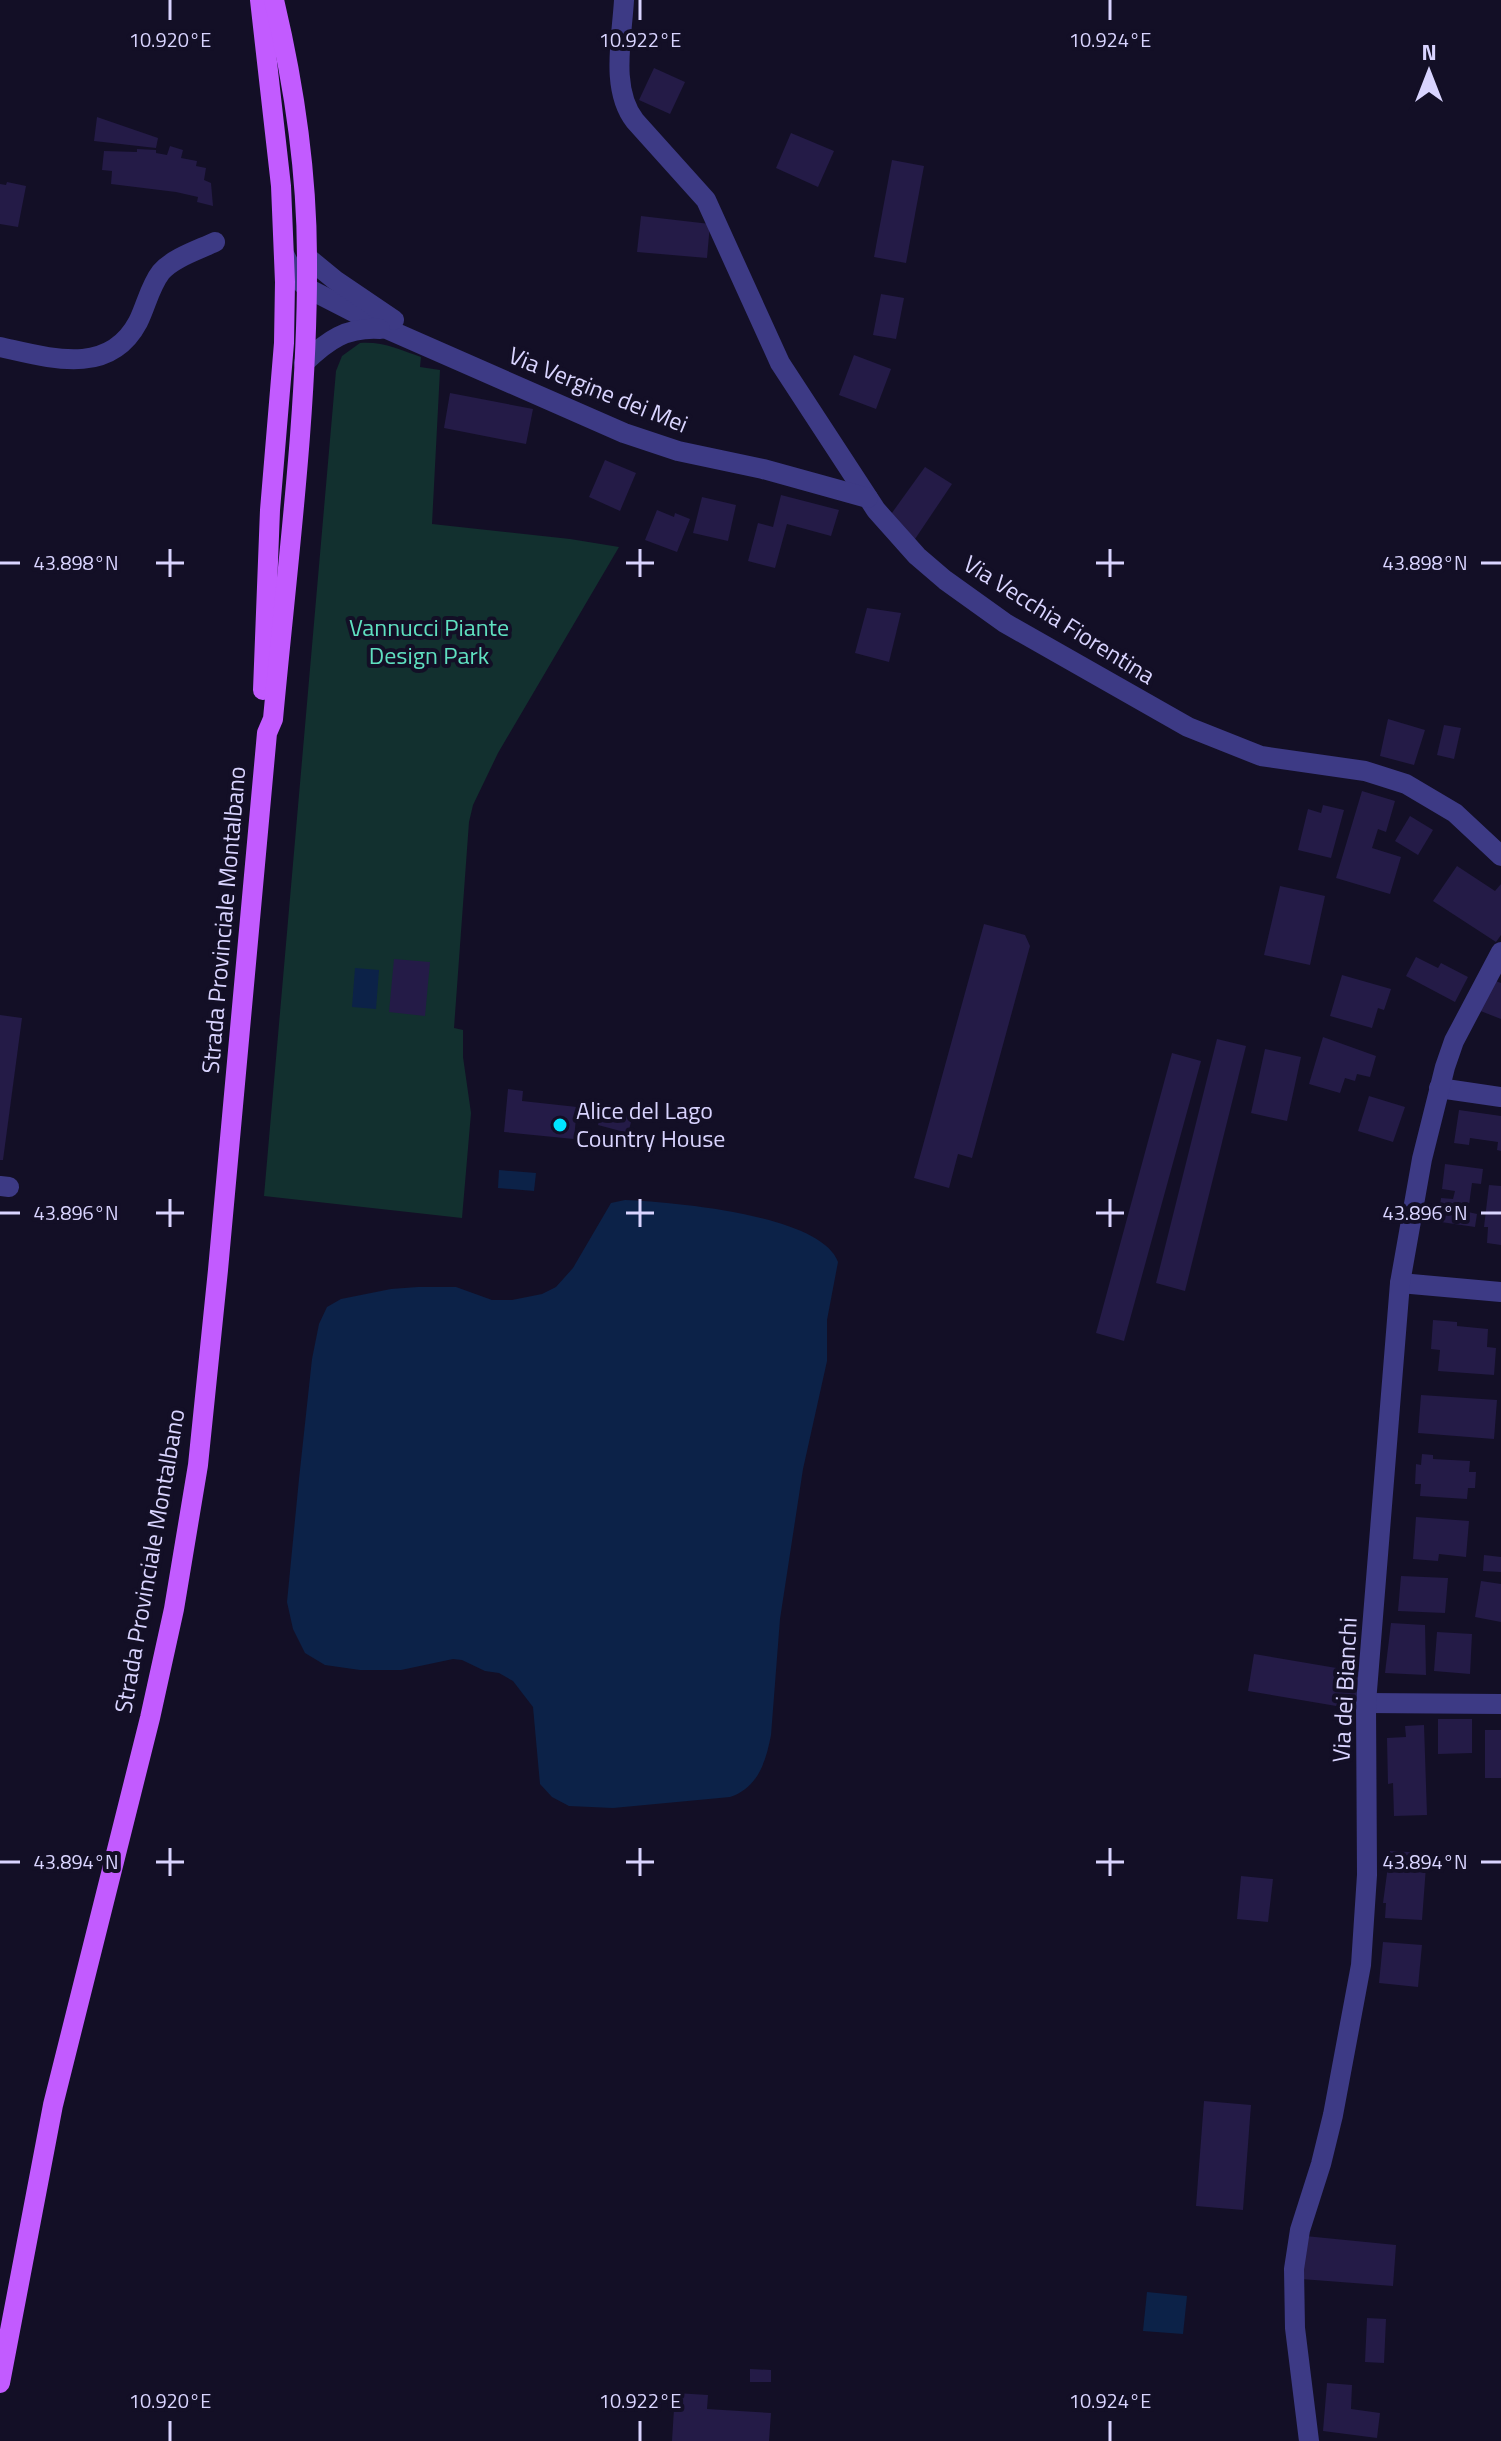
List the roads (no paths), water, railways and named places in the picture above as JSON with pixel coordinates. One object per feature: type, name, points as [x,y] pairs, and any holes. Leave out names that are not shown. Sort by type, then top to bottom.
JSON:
[{"type":"main road","name":"Strada Provinciale Montalbano","points":[[260,0],[277,140],[285,256],[284,343],[271,497],[262,718],[267,733]]},
{"type":"main road","name":"Strada Provinciale Montalbano","points":[[0,2383],[53,2105],[150,1718],[174,1609],[198,1465],[267,733],[273,719],[304,363],[307,257],[296,114],[274,0]]},
{"type":"street","name":"Via Vecchia Fiorentina","points":[[624,0],[620,72],[626,106],[635,121],[706,200],[780,363],[884,521],[917,556],[1005,623],[1163,715],[1261,756],[1365,771],[1406,784],[1455,813],[1501,856]]},
{"type":"street","points":[[0,347],[76,359],[110,354],[131,334],[164,268],[215,242]]},
{"type":"street","name":"Via Vergine dei Mei","points":[[285,256],[295,276],[307,288],[450,358],[645,441],[868,498]]},
{"type":"street","name":"Via Vergine dei Mei","points":[[307,257],[346,289],[450,358]]},
{"type":"street","name":"Via Vergine dei Mei","points":[[304,363],[338,334],[365,328],[387,329]]},
{"type":"street","name":"Via dei Bianchi","points":[[1309,2441],[1295,2328],[1294,2269],[1300,2230],[1333,2115],[1361,1965],[1367,1875],[1366,1703],[1400,1283],[1422,1159],[1439,1088],[1454,1041],[1501,952]]},
{"type":"street","points":[[1439,1088],[1501,1097]]},
{"type":"street","points":[[1400,1283],[1501,1292]]},
{"type":"street","points":[[1366,1703],[1501,1704]]},
{"type":"water","points":[[355,968],[379,970],[376,1009],[352,1007]]},
{"type":"water","points":[[499,1170],[536,1173],[534,1191],[498,1188]]},
{"type":"water","points":[[625,1200],[708,1208],[775,1222],[804,1232],[826,1246],[838,1262],[827,1320],[827,1361],[803,1469],[780,1619],[771,1735],[759,1772],[748,1787],[730,1797],[613,1808],[569,1806],[552,1797],[540,1784],[533,1707],[513,1681],[499,1673],[453,1659],[401,1670],[360,1670],[325,1665],[305,1653],[293,1629],[287,1602],[312,1359],[319,1324],[327,1307],[341,1299],[418,1287],[456,1287],[492,1300],[542,1294],[556,1287],[573,1268],[611,1203]]},
{"type":"water","points":[[1147,2292],[1187,2296],[1183,2334],[1143,2331]]},
{"type":"place","name":"Alice del Lago Country House","points":[[560,1125]]},
{"type":"park label","name":"Vannucci Piante Design Park","points":[[429,642]]}]
